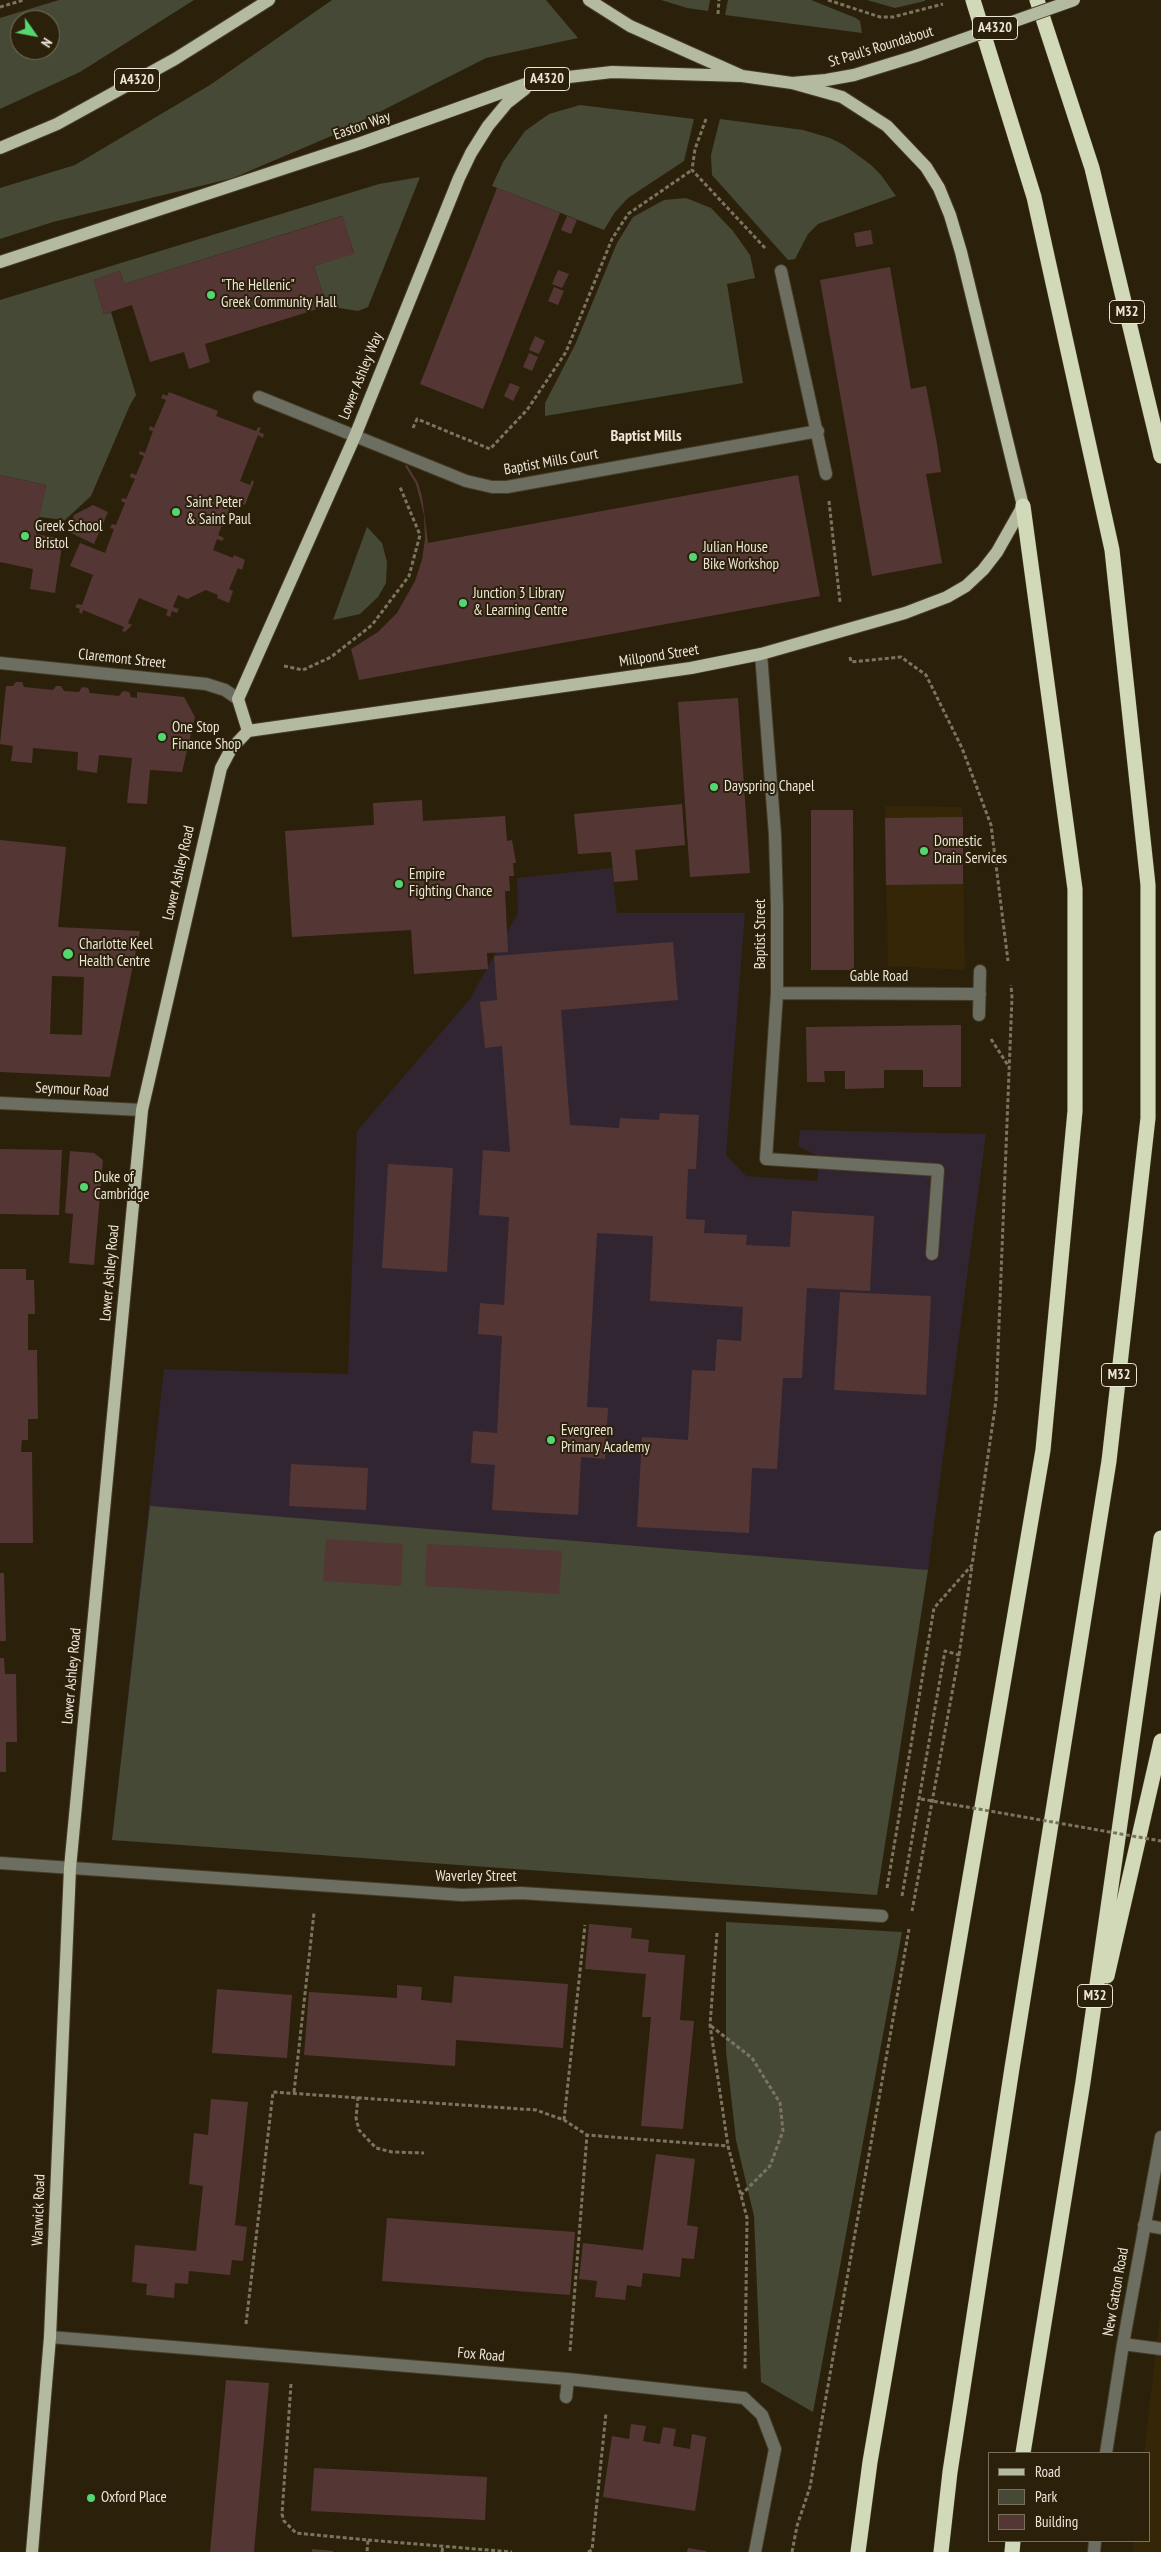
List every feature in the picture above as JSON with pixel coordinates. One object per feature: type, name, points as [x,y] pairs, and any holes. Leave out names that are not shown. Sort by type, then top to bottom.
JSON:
[{"type":"highway","name":"M32","points":[[941,2552],[950,2472],[1012,2068],[1109,1461],[1148,1118],[1148,885],[1112,550],[1034,197],[973,0]]},
{"type":"highway","name":"M32","points":[[1037,0],[1092,168],[1161,456]]},
{"type":"highway","points":[[858,2552],[873,2443],[1043,1450],[1075,1111],[1075,889],[1023,506]]},
{"type":"highway","name":"M32","points":[[1023,2452],[1083,2082],[1161,1538]]},
{"type":"highway","name":"M32","points":[[1083,2082],[1161,1741]]},
{"type":"main road","name":"A4320","points":[[0,148],[65,120],[175,59],[269,0]]},
{"type":"main road","name":"St Paul's Roundabout","points":[[589,0],[606,13],[630,26],[742,76],[792,82],[854,75],[916,56],[1074,0]]},
{"type":"main road","name":"Easton Way","points":[[0,262],[362,143],[534,81],[612,72],[742,76]]},
{"type":"main road","name":"Lower Ashley Way","points":[[238,699],[355,436],[471,154],[507,103],[534,81]]},
{"type":"main road","points":[[792,82],[842,97],[887,126],[913,151],[939,188],[961,252],[1023,506]]},
{"type":"main road","name":"Millpond Street","points":[[248,731],[682,670],[761,654],[905,613],[947,597],[966,586],[983,570],[997,552],[1023,506]]},
{"type":"main road","points":[[238,699],[248,731]]},
{"type":"main road","name":"Lower Ashley Road","points":[[70,1868],[142,1110],[221,768],[231,749],[248,731]]},
{"type":"main road","name":"Warwick Road","points":[[32,2552],[50,2337],[70,1868]]},
{"type":"street","points":[[781,271],[826,474]]},
{"type":"street","name":"Baptist Mills Court","points":[[259,396],[479,485],[507,487],[818,431]]},
{"type":"street","name":"Baptist Street","points":[[761,654],[775,835],[778,993],[766,1159],[938,1170],[932,1254]]},
{"type":"street","name":"Claremont Street","points":[[0,662],[206,684],[225,690],[238,699]]},
{"type":"street","points":[[980,971],[980,1016]]},
{"type":"street","name":"Gable Road","points":[[778,993],[980,994]]},
{"type":"street","name":"Seymour Road","points":[[0,1103],[142,1110]]},
{"type":"street","points":[[0,1863],[70,1868]]},
{"type":"street","name":"Waverley Street","points":[[70,1868],[462,1895],[521,1893],[882,1916]]},
{"type":"street","name":"New Gatton Road","points":[[1106,2452],[1122,2344],[1161,2137]]},
{"type":"street","points":[[1144,2225],[1161,2228]]},
{"type":"street","name":"Fox Road","points":[[50,2337],[568,2379],[744,2398]]},
{"type":"street","points":[[1122,2344],[1161,2349]]},
{"type":"street","points":[[566,2397],[568,2379]]},
{"type":"street","points":[[744,2398],[762,2415],[775,2449],[755,2552]]},
{"type":"path","points":[[0,7],[24,0]]},
{"type":"path","points":[[718,14],[719,0]]},
{"type":"path","points":[[828,0],[880,17],[893,17],[945,3]]},
{"type":"path","points":[[256,656],[303,670],[331,657],[372,625],[409,576],[420,535],[402,489],[392,479],[417,419],[490,450],[527,410],[566,352],[612,239],[628,214],[692,170],[695,149],[706,119]]},
{"type":"path","points":[[692,170],[760,242],[781,271]]},
{"type":"path","points":[[826,474],[840,605]]},
{"type":"path","points":[[851,662],[901,657],[926,675],[962,748],[992,825],[1009,970]]},
{"type":"path","points":[[792,2552],[797,2526],[810,2486],[959,1655],[996,1401],[1012,1006],[1010,979]]},
{"type":"path","points":[[911,1918],[882,1916],[934,1608],[972,1565]]},
{"type":"path","points":[[898,1917],[921,1799],[945,1651],[959,1655]]},
{"type":"path","points":[[921,1799],[1161,1840]]},
{"type":"path","points":[[294,2092],[310,1958],[316,1885]]},
{"type":"path","points":[[564,2120],[588,1897]]},
{"type":"path","points":[[719,1905],[710,2025],[728,2146],[748,2218],[744,2398]]},
{"type":"path","points":[[710,2025],[752,2058],[780,2103],[783,2131],[770,2166],[741,2195]]},
{"type":"path","points":[[243,2352],[273,2092],[536,2110],[564,2120],[587,2135],[728,2146]]},
{"type":"path","points":[[358,2097],[356,2118],[359,2130],[376,2148],[392,2152],[424,2153]]},
{"type":"path","points":[[568,2379],[587,2135]]},
{"type":"path","points":[[293,2356],[282,2514],[284,2521],[296,2533],[512,2552]]},
{"type":"path","points":[[588,2552],[592,2550],[610,2384]]},
{"type":"path","points":[[367,2552],[368,2540]]},
{"type":"path","points":[[442,2546],[442,2552]]},
{"type":"shaded area","points":[[885,806],[962,807],[965,970],[888,966]]},
{"type":"shaded area","name":"Evergreen Primary Academy","points":[[612,868],[617,913],[745,913],[726,1155],[746,1176],[817,1181],[820,1157],[798,1146],[800,1130],[986,1134],[928,1570],[877,1895],[112,1840],[164,1369],[348,1374],[357,1131],[470,999],[518,913],[517,878]]},
{"type":"shaded area","points":[[1161,2308],[1161,2552],[1132,2552],[1134,2542],[1151,2542],[1151,2452],[1144,2452]]},
{"type":"green space","points":[[59,0],[194,0],[80,72],[0,109],[0,18],[10,15],[10,60],[60,60],[60,10],[26,10]]},
{"type":"green space","points":[[332,0],[546,0],[578,38],[486,58],[336,134],[233,178],[53,222],[0,239],[0,188],[75,165],[210,85]]},
{"type":"green space","points":[[661,0],[710,0],[708,11],[687,8]]},
{"type":"green space","points":[[728,0],[811,0],[856,18],[860,21],[862,33],[725,15]]},
{"type":"green space","points":[[867,0],[925,0],[925,1],[895,8]]},
{"type":"green space","points":[[580,105],[694,119],[684,161],[628,198],[615,212],[604,230],[492,186],[503,162],[525,131],[549,114]]},
{"type":"green space","points":[[720,119],[803,130],[830,138],[844,145],[871,165],[881,175],[896,196],[818,224],[808,234],[795,259],[788,260],[712,175],[711,155]]},
{"type":"green space","points":[[420,177],[368,307],[358,311],[327,306],[314,266],[354,253],[342,216],[124,284],[120,271],[94,280],[104,314],[111,312],[136,395],[91,496],[65,520],[39,517],[46,485],[0,475],[0,300],[379,184]]},
{"type":"green space","points":[[686,198],[711,208],[733,231],[750,255],[755,278],[727,284],[743,383],[545,416],[545,403],[575,345],[617,243],[633,217],[664,200]]},
{"type":"green space","points":[[367,527],[382,543],[387,562],[386,583],[378,597],[360,614],[333,620]]},
{"type":"green space","points":[[150,1506],[928,1570],[877,1895],[112,1840]]},
{"type":"green space","points":[[726,1922],[902,1932],[813,2412],[761,2382],[754,2216],[736,2140],[726,2051]]},
{"type":"building","points":[[497,188],[560,213],[483,409],[420,384]]},
{"type":"building","name":"\"The Hellenic\" Greek Community Hall","points":[[343,216],[354,254],[314,266],[327,306],[205,344],[210,362],[189,369],[184,352],[150,362],[132,305],[104,314],[94,280],[120,271],[124,284]]},
{"type":"building","points":[[567,216],[577,220],[571,234],[561,230]]},
{"type":"building","points":[[871,230],[873,244],[856,247],[854,233]]},
{"type":"building","points":[[890,267],[911,389],[926,386],[937,444],[941,472],[926,474],[942,563],[872,576],[820,280]]},
{"type":"building","points":[[558,270],[569,274],[562,288],[552,284]]},
{"type":"building","points":[[554,287],[564,291],[558,305],[548,301]]},
{"type":"building","points":[[535,336],[545,341],[539,354],[529,350]]},
{"type":"building","points":[[529,353],[538,357],[532,371],[523,367]]},
{"type":"building","points":[[510,383],[520,387],[513,401],[504,396]]},
{"type":"building","name":"Saint Peter & Saint Paul","points":[[169,392],[218,411],[216,416],[256,431],[258,427],[261,428],[259,432],[264,434],[263,438],[258,435],[240,481],[250,485],[252,480],[254,482],[245,505],[243,504],[244,500],[233,496],[228,511],[233,513],[231,517],[226,515],[218,535],[224,538],[222,541],[217,539],[213,550],[233,558],[234,555],[245,560],[242,570],[238,568],[229,589],[233,591],[229,603],[217,598],[218,595],[206,590],[187,599],[178,595],[173,607],[179,609],[177,613],[172,611],[170,617],[166,615],[168,610],[139,598],[128,623],[132,625],[125,632],[122,631],[124,627],[83,610],[82,614],[79,612],[80,609],[75,607],[77,604],[82,605],[93,575],[70,566],[80,543],[105,553],[114,529],[110,528],[112,524],[116,525],[125,503],[121,501],[122,498],[126,499],[135,479],[130,477],[131,473],[136,475],[144,456],[139,454],[140,451],[145,453],[153,431],[149,430],[150,426],[154,428],[166,400],[161,398],[163,394],[167,396]]},
{"type":"building","points":[[407,465],[418,483],[422,496],[428,543],[798,475],[820,596],[359,680],[351,649],[378,632],[397,613],[415,581],[422,560],[425,539],[424,515],[416,484],[405,466]]},
{"type":"building","name":"Greek School Bristol","points":[[0,475],[46,485],[36,534],[63,539],[55,593],[30,589],[33,569],[0,562]]},
{"type":"building","points":[[93,505],[108,512],[94,544],[67,531],[74,515]]},
{"type":"building","points":[[16,682],[22,682],[24,687],[53,690],[56,686],[61,686],[64,691],[79,692],[82,687],[88,688],[90,693],[119,696],[123,691],[129,692],[131,697],[137,698],[137,692],[184,697],[195,717],[182,772],[150,770],[147,804],[127,803],[132,758],[99,755],[97,773],[77,770],[78,752],[33,748],[32,763],[11,761],[13,746],[0,744],[6,686],[13,686]]},
{"type":"building","name":"Dayspring Chapel","points":[[738,698],[750,873],[690,877],[678,702]]},
{"type":"building","name":"Empire Fighting Chance","points":[[422,800],[423,821],[505,816],[507,841],[512,840],[516,863],[513,863],[514,876],[509,876],[510,891],[505,891],[508,952],[487,953],[488,969],[414,974],[411,930],[292,937],[285,831],[374,825],[373,803]]},
{"type":"building","points":[[682,804],[685,845],[635,850],[638,880],[614,882],[611,852],[578,854],[574,814]]},
{"type":"building","points":[[811,810],[853,810],[854,970],[811,970]]},
{"type":"building","name":"Domestic Drain Services","points":[[963,817],[963,884],[886,885],[885,818]]},
{"type":"building","name":"Charlotte Keel Health Centre","points":[[0,840],[66,847],[58,927],[140,931],[110,1077],[0,1072]],"holes":[[[52,976],[84,977],[82,1035],[50,1034]]]},
{"type":"building","points":[[673,942],[678,1000],[561,1010],[570,1125],[619,1128],[620,1118],[659,1120],[660,1113],[699,1115],[696,1169],[688,1169],[686,1219],[705,1220],[704,1233],[747,1235],[746,1245],[790,1247],[792,1211],[874,1216],[870,1291],[807,1288],[802,1378],[783,1378],[777,1469],[752,1468],[749,1533],[637,1527],[642,1437],[688,1440],[692,1370],[715,1371],[717,1339],[741,1341],[743,1307],[650,1301],[653,1236],[597,1233],[587,1407],[608,1408],[605,1459],[581,1457],[578,1515],[492,1510],[495,1465],[471,1463],[473,1431],[497,1433],[502,1336],[478,1334],[480,1303],[504,1305],[509,1217],[479,1215],[483,1150],[510,1152],[502,1046],[485,1048],[480,1002],[497,1000],[494,956]]},
{"type":"building","points":[[961,1025],[961,1087],[923,1087],[923,1070],[884,1070],[884,1088],[845,1089],[845,1071],[824,1071],[825,1082],[807,1082],[806,1027]]},
{"type":"building","points":[[0,1149],[62,1150],[59,1215],[0,1214]]},
{"type":"building","name":"Duke of Cambridge","points":[[70,1151],[94,1153],[103,1160],[94,1265],[69,1263],[73,1214],[65,1213]]},
{"type":"building","points":[[388,1164],[453,1168],[447,1272],[382,1268]]},
{"type":"building","points":[[0,1269],[26,1269],[26,1280],[34,1280],[35,1314],[28,1314],[28,1350],[37,1350],[38,1419],[28,1419],[28,1440],[22,1440],[21,1452],[32,1452],[33,1543],[0,1543]]},
{"type":"building","points":[[840,1292],[931,1296],[926,1395],[834,1390]]},
{"type":"building","points":[[291,1464],[368,1468],[366,1510],[289,1506]]},
{"type":"building","points":[[326,1539],[403,1544],[401,1586],[323,1581]]},
{"type":"building","points":[[427,1544],[562,1551],[559,1594],[425,1586]]},
{"type":"building","points":[[0,1573],[4,1573],[6,1641],[0,1641]]},
{"type":"building","points":[[0,1658],[4,1658],[5,1674],[16,1674],[17,1742],[6,1742],[6,1772],[0,1772]]},
{"type":"building","points":[[589,1924],[632,1928],[631,1938],[649,1940],[648,1952],[685,1955],[680,2020],[694,2021],[683,2129],[641,2126],[651,2017],[642,2017],[646,1974],[585,1969]]},
{"type":"building","points":[[454,1976],[568,1984],[563,2048],[456,2040],[455,2066],[304,2055],[309,1992],[397,1998],[397,1985],[422,1987],[421,2000],[452,2003]]},
{"type":"building","points":[[217,1989],[292,1995],[287,2058],[212,2053]]},
{"type":"building","points":[[211,2099],[248,2102],[235,2225],[247,2227],[243,2261],[232,2260],[230,2275],[189,2271],[188,2284],[175,2283],[174,2298],[146,2295],[147,2284],[132,2282],[135,2245],[196,2251],[203,2186],[189,2184],[194,2133],[208,2135]]},
{"type":"building","points":[[656,2154],[695,2159],[687,2225],[698,2227],[694,2259],[682,2258],[680,2277],[643,2273],[641,2287],[627,2285],[625,2300],[595,2297],[597,2281],[579,2279],[583,2243],[643,2250]]},
{"type":"building","points":[[387,2218],[575,2232],[570,2295],[382,2281]]},
{"type":"building","points":[[226,2380],[269,2383],[254,2552],[210,2552]]},
{"type":"building","points":[[631,2424],[646,2426],[643,2441],[660,2444],[663,2427],[676,2429],[673,2446],[690,2449],[692,2434],[706,2437],[695,2511],[603,2497],[612,2436],[629,2439]]},
{"type":"building","points":[[314,2468],[487,2477],[485,2520],[311,2511]]},
{"type":"building","points":[[688,2548],[706,2551],[706,2552],[687,2552]]},
{"type":"building","points":[[312,2549],[333,2551],[333,2552],[312,2552]]},
{"type":"place","name":"\"The Hellenic\" Greek Community Hall","points":[[211,295]]},
{"type":"place","name":"Saint Peter & Saint Paul","points":[[176,512]]},
{"type":"place","name":"Greek School Bristol","points":[[25,536]]},
{"type":"place","name":"Julian House Bike Workshop","points":[[693,557]]},
{"type":"place","name":"Junction 3 Library & Learning Centre","points":[[463,603]]},
{"type":"place","name":"One Stop Finance Shop","points":[[162,737]]},
{"type":"place","name":"Dayspring Chapel","points":[[714,787]]},
{"type":"place","name":"Domestic Drain Services","points":[[924,851]]},
{"type":"place","name":"Empire Fighting Chance","points":[[399,884]]},
{"type":"place","name":"Charlotte Keel Health Centre","points":[[68,954]]},
{"type":"place","name":"Duke of Cambridge","points":[[84,1187]]},
{"type":"place","name":"Evergreen Primary Academy","points":[[551,1440]]},
{"type":"place","name":"Oxford Place","points":[[91,2498]]},
{"type":"district","name":"Baptist Mills","points":[[646,436]]}]
